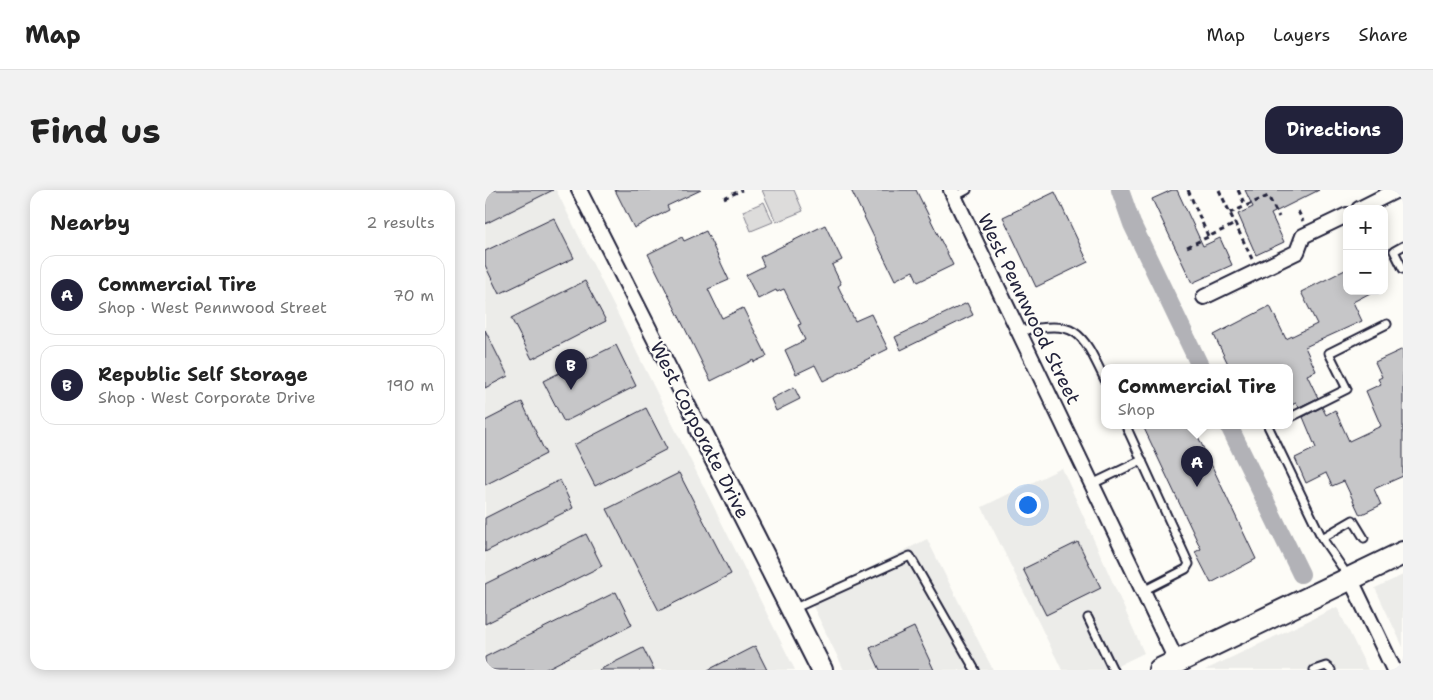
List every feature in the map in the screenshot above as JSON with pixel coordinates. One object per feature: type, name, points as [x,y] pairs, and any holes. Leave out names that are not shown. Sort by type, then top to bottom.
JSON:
[{"type":"main road","points":[[1173,667],[1403,553]]},
{"type":"street","name":"West Corporate Drive","points":[[579,190],[822,670]]},
{"type":"street","points":[[1367,205],[1397,190]]},
{"type":"street","name":"West Pennwood Street","points":[[952,193],[1143,591],[1173,667]]},
{"type":"street","points":[[1204,297],[1297,252],[1303,236],[1343,217]]},
{"type":"street","points":[[1350,578],[1394,670]]},
{"type":"lane","points":[[952,193],[967,190]]},
{"type":"lane","points":[[1403,246],[1394,250],[1403,269]]},
{"type":"lane","points":[[1293,416],[1347,389],[1329,353],[1387,324]]},
{"type":"lane","points":[[1019,331],[1050,325],[1073,330],[1092,352],[1101,371]]},
{"type":"lane","points":[[1127,429],[1189,564],[1186,569],[1143,591]]},
{"type":"lane","points":[[1271,429],[1322,538],[1350,578]]},
{"type":"lane","points":[[1092,484],[1142,460]]},
{"type":"lane","points":[[1322,538],[1353,520],[1364,538]]},
{"type":"lane","points":[[790,610],[910,556],[975,670]]},
{"type":"lane","points":[[1088,618],[1113,670]]},
{"type":"lane","points":[[1314,670],[1326,666],[1331,670]]},
{"type":"path","points":[[725,198],[742,190]]},
{"type":"path","points":[[1188,190],[1208,236]]},
{"type":"path","points":[[1219,190],[1253,262]]},
{"type":"path","points":[[1238,190],[1245,205]]},
{"type":"path","points":[[1230,213],[1268,196],[1271,190]]},
{"type":"path","points":[[1268,196],[1279,217]]},
{"type":"path","points":[[1187,247],[1235,224]]},
{"type":"shaded area","points":[[485,190],[556,190],[795,670],[485,670]]},
{"type":"shaded area","points":[[762,190],[794,190],[803,211],[776,222]]},
{"type":"shaded area","points":[[764,202],[773,222],[751,231],[743,211]]},
{"type":"shaded area","points":[[1062,468],[1144,653],[1109,670],[1062,670],[982,507]]},
{"type":"shaded area","points":[[927,539],[993,670],[844,670],[809,598]]},
{"type":"shaded area","points":[[1403,575],[1403,647],[1375,588]]},
{"type":"shaded area","points":[[1337,607],[1368,670],[1205,670]]},
{"type":"building","points":[[485,190],[553,190],[485,224]]},
{"type":"building","points":[[615,190],[701,190],[667,206],[669,210],[634,228]]},
{"type":"building","points":[[851,190],[916,190],[953,265],[918,282],[913,271],[895,280]]},
{"type":"building","points":[[1172,190],[1177,190],[1203,246],[1220,238],[1232,265],[1192,283],[1152,199]]},
{"type":"building","points":[[1245,190],[1319,190],[1271,214],[1284,242],[1256,255],[1238,214],[1253,207]]},
{"type":"building","points":[[1055,192],[1088,262],[1036,287],[1003,217]]},
{"type":"building","points":[[554,218],[574,258],[499,294],[485,265],[485,251]]},
{"type":"building","points":[[825,225],[842,260],[832,265],[841,284],[838,286],[855,321],[871,314],[888,349],[823,381],[815,365],[796,374],[785,350],[805,340],[798,325],[801,324],[784,289],[777,292],[776,290],[758,299],[746,275],[764,266],[760,257]]},
{"type":"building","points":[[706,231],[729,280],[708,289],[722,318],[743,308],[767,356],[754,362],[753,360],[711,381],[648,254],[682,237],[684,241]]},
{"type":"building","points":[[1343,271],[1343,295],[1366,295],[1353,302],[1362,321],[1305,347],[1316,371],[1307,375],[1318,398],[1299,407],[1296,403],[1293,404],[1293,364],[1228,364],[1214,335],[1270,306],[1286,339],[1317,324],[1301,292]]},
{"type":"building","points":[[585,281],[606,321],[532,359],[511,318]]},
{"type":"building","points":[[967,303],[973,315],[901,350],[895,337]]},
{"type":"building","points":[[485,330],[508,376],[485,388]]},
{"type":"building","points":[[616,345],[636,386],[564,422],[543,381]]},
{"type":"building","points":[[1403,349],[1403,476],[1374,489],[1381,505],[1360,515],[1344,481],[1332,486],[1326,473],[1306,483],[1295,458],[1316,448],[1303,417],[1322,407],[1326,415],[1335,410],[1349,441],[1381,426],[1366,391],[1381,384],[1378,379],[1382,377],[1375,362]]},
{"type":"building","points":[[794,387],[800,399],[776,411],[771,399]]},
{"type":"building","points":[[522,402],[546,454],[485,485],[485,421]]},
{"type":"building","points":[[646,408],[667,449],[595,486],[574,445]]},
{"type":"building","points":[[1144,429],[1194,429],[1256,559],[1211,583],[1195,552],[1201,549]]},
{"type":"building","points":[[679,473],[731,574],[659,611],[607,509]]},
{"type":"building","points":[[560,480],[573,508],[485,552],[485,518]]},
{"type":"building","points":[[586,534],[602,566],[485,624],[485,584]]},
{"type":"building","points":[[1078,542],[1101,588],[1046,615],[1023,569]]},
{"type":"building","points":[[616,592],[632,625],[544,670],[485,670],[485,657]]},
{"type":"building","points":[[914,627],[934,670],[880,670],[870,648]]},
{"type":"building","points":[[755,646],[767,670],[708,670]]},
{"type":"building","points":[[643,648],[654,670],[599,670]]},
{"type":"waterway","points":[[1120,190],[1132,224],[1199,364]]},
{"type":"waterway","points":[[1230,429],[1301,574]]},
{"type":"place","name":"Republic Self Storage","points":[[571,390]]},
{"type":"place","name":"Commercial Tire","points":[[1197,487]]}]
